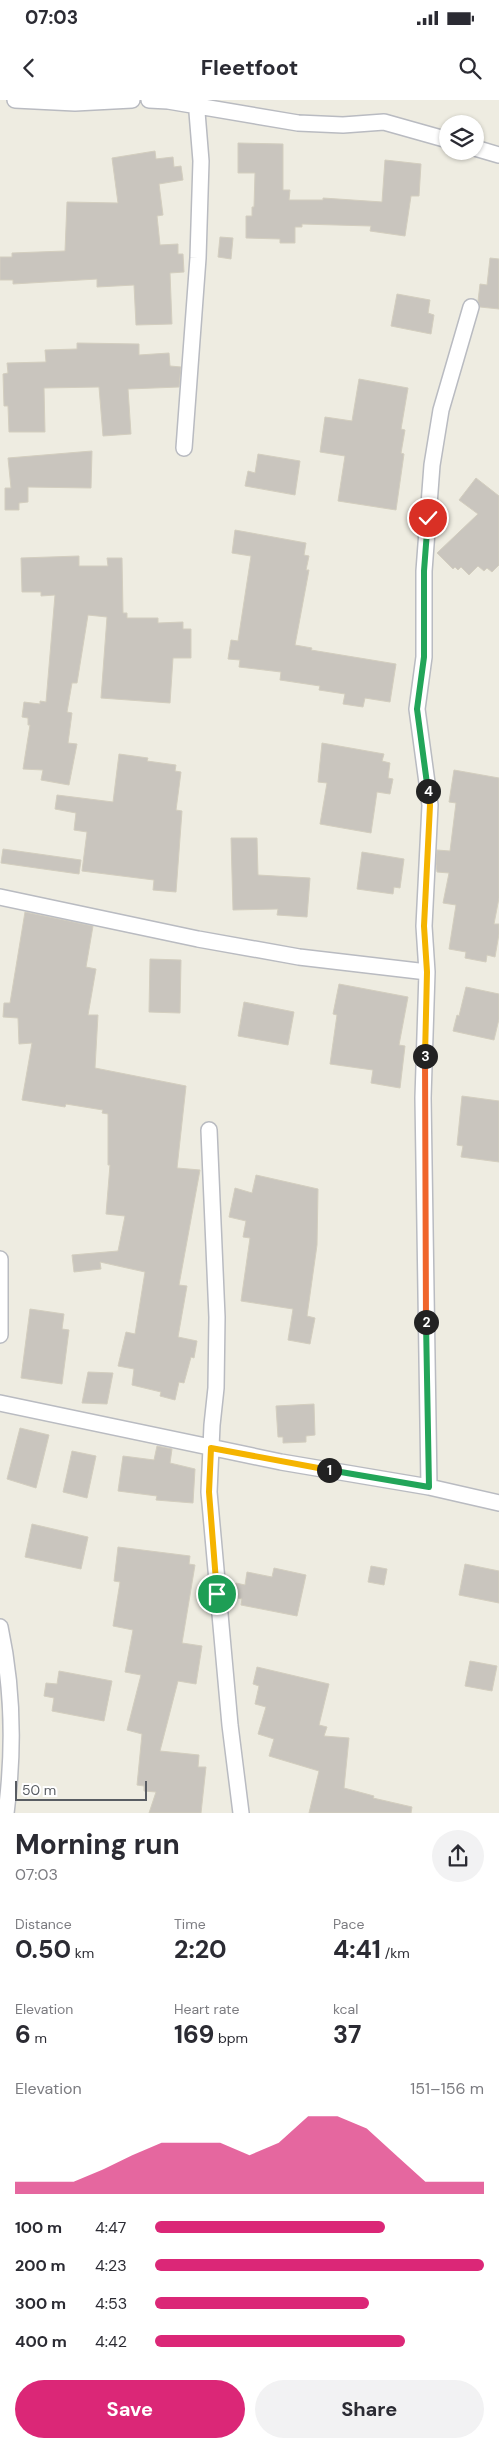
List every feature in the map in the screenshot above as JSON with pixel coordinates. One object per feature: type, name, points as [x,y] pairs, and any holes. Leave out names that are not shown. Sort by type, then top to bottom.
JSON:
[{"type":"street","points":[[15,100],[75,103],[132,100]]},
{"type":"street","points":[[148,100],[196,104],[298,123],[343,125],[384,122],[439,137]]},
{"type":"street","points":[[184,448],[198,258],[201,161],[196,104]]},
{"type":"street","points":[[429,1487],[423,1098],[427,972],[424,926],[430,805],[417,709],[424,657],[424,571],[432,465],[441,410],[471,307]]},
{"type":"street","points":[[0,896],[226,944],[299,956],[427,972]]},
{"type":"street","points":[[209,1130],[216,1317],[216,1388],[209,1492],[230,1725],[241,1813]]},
{"type":"street","points":[[0,1259],[0,1335]]},
{"type":"street","points":[[0,1402],[211,1448],[429,1487],[499,1503]]},
{"type":"street","points":[[0,1627],[12,1722],[10,1779],[6,1813]]},
{"type":"building","points":[[238,143],[283,144],[283,190],[290,190],[289,200],[323,200],[323,198],[382,202],[385,160],[421,164],[419,196],[411,196],[405,236],[370,231],[371,226],[302,224],[302,227],[295,227],[295,243],[280,243],[280,239],[246,238],[246,216],[252,216],[252,207],[254,207],[255,173],[238,173]]},
{"type":"building","points":[[155,151],[156,159],[173,157],[174,167],[181,166],[183,180],[159,184],[163,215],[157,216],[160,245],[178,244],[178,254],[183,254],[184,272],[170,273],[172,324],[136,325],[134,285],[97,287],[97,279],[13,284],[13,280],[0,280],[0,257],[12,257],[12,253],[65,251],[67,202],[118,203],[112,158]]},
{"type":"building","points":[[220,237],[233,238],[231,259],[218,257]]},
{"type":"building","points":[[490,258],[499,259],[499,309],[480,307],[478,301],[480,284],[487,285]]},
{"type":"building","points":[[397,294],[430,300],[428,313],[434,315],[431,334],[391,326]]},
{"type":"building","points":[[77,343],[139,344],[139,355],[169,353],[170,366],[181,367],[179,387],[128,389],[131,434],[103,436],[99,387],[44,388],[45,432],[9,432],[8,406],[4,406],[3,374],[8,373],[7,363],[46,362],[45,350],[77,349]]},
{"type":"building","points":[[359,379],[408,388],[401,429],[405,430],[401,453],[404,454],[396,510],[338,501],[345,456],[320,452],[325,417],[352,421]]},
{"type":"building","points":[[92,451],[91,488],[28,487],[28,502],[19,503],[19,510],[5,510],[5,488],[11,488],[8,458]]},
{"type":"building","points":[[258,454],[300,461],[295,495],[245,486],[248,471],[255,473]]},
{"type":"building","points":[[476,478],[499,496],[499,565],[492,572],[487,568],[484,571],[478,566],[469,575],[461,567],[458,570],[455,567],[453,569],[437,553],[478,514],[459,500]]},
{"type":"building","points":[[235,530],[306,543],[304,555],[309,556],[306,570],[309,570],[295,645],[312,648],[311,650],[396,664],[390,702],[365,698],[363,707],[343,704],[345,694],[319,690],[320,686],[280,680],[281,672],[239,667],[240,660],[228,659],[231,640],[238,641],[251,556],[232,553]]},
{"type":"building","points":[[79,556],[79,566],[108,566],[107,558],[122,558],[123,613],[127,613],[127,618],[158,618],[158,623],[183,622],[183,629],[191,629],[191,658],[173,658],[170,703],[101,698],[107,617],[88,615],[77,683],[72,683],[67,712],[72,713],[68,743],[77,744],[69,785],[41,780],[43,770],[23,769],[30,725],[28,725],[28,718],[22,717],[24,702],[40,704],[40,701],[46,702],[55,595],[41,596],[41,592],[22,592],[21,558]]},
{"type":"building","points":[[322,743],[384,754],[382,761],[390,763],[388,778],[393,779],[390,794],[377,792],[371,833],[320,824],[327,783],[318,782]]},
{"type":"building","points":[[119,754],[148,758],[147,761],[176,765],[175,771],[181,772],[176,810],[182,811],[176,892],[153,890],[154,880],[82,871],[87,832],[74,830],[76,813],[55,809],[57,795],[113,802]]},
{"type":"building","points":[[454,770],[499,778],[499,898],[494,924],[499,924],[499,934],[495,957],[487,955],[486,962],[465,958],[466,952],[449,949],[456,905],[443,903],[449,873],[437,872],[436,864],[437,850],[450,851],[456,803],[449,802]]},
{"type":"building","points":[[231,838],[257,838],[258,875],[310,878],[307,917],[277,915],[278,909],[233,910]]},
{"type":"building","points":[[3,849],[81,860],[79,874],[1,863]]},
{"type":"building","points":[[362,852],[404,859],[400,888],[394,887],[393,894],[357,889]]},
{"type":"building","points":[[25,912],[93,926],[86,967],[96,969],[88,1015],[98,1015],[95,1068],[186,1086],[177,1168],[200,1170],[179,1285],[187,1286],[178,1337],[197,1341],[194,1358],[191,1357],[184,1383],[179,1382],[175,1400],[160,1396],[161,1392],[132,1385],[134,1369],[118,1366],[126,1332],[135,1334],[145,1272],[100,1262],[101,1269],[74,1272],[72,1255],[118,1251],[125,1216],[106,1214],[110,1165],[108,1165],[108,1114],[102,1113],[103,1110],[66,1104],[65,1107],[22,1100],[32,1043],[19,1044],[18,1018],[3,1017],[4,1003],[10,1003]]},
{"type":"building","points":[[150,959],[181,960],[180,1013],[149,1012]]},
{"type":"building","points":[[339,984],[408,997],[399,1045],[405,1046],[400,1088],[371,1083],[373,1070],[330,1064],[337,1015],[333,1014]]},
{"type":"building","points":[[466,987],[499,994],[499,1019],[494,1040],[453,1031],[457,1015],[459,1016]]},
{"type":"building","points":[[244,1002],[294,1012],[288,1045],[238,1036]]},
{"type":"building","points":[[462,1096],[499,1101],[499,1162],[461,1157],[463,1146],[457,1145]]},
{"type":"building","points":[[256,1175],[318,1189],[317,1245],[307,1316],[315,1318],[310,1344],[288,1340],[293,1309],[241,1301],[250,1238],[243,1237],[246,1221],[229,1217],[235,1188],[252,1193]]},
{"type":"building","points":[[30,1309],[64,1314],[62,1329],[69,1330],[62,1384],[21,1378]]},
{"type":"building","points":[[88,1372],[113,1373],[107,1404],[82,1403]]},
{"type":"building","points":[[314,1404],[315,1435],[306,1436],[306,1442],[283,1443],[283,1437],[278,1437],[276,1406]]},
{"type":"building","points":[[20,1428],[49,1435],[36,1488],[7,1479]]},
{"type":"building","points":[[157,1446],[172,1449],[170,1463],[195,1469],[193,1503],[156,1500],[157,1496],[118,1491],[123,1456],[154,1460]]},
{"type":"building","points":[[72,1451],[96,1456],[87,1498],[63,1492]]},
{"type":"building","points":[[32,1524],[88,1537],[81,1569],[25,1557]]},
{"type":"building","points":[[118,1547],[190,1556],[189,1564],[195,1565],[182,1643],[202,1646],[196,1684],[178,1681],[160,1751],[199,1755],[198,1767],[206,1767],[201,1813],[149,1813],[156,1792],[144,1791],[144,1786],[137,1785],[142,1734],[127,1730],[141,1675],[125,1672],[133,1630],[113,1626],[120,1582],[114,1581]]},
{"type":"building","points":[[465,1564],[499,1571],[499,1603],[459,1595]]},
{"type":"building","points":[[371,1566],[387,1569],[384,1585],[368,1582]]},
{"type":"building","points":[[274,1568],[306,1575],[297,1616],[241,1605],[242,1599],[233,1597],[236,1583],[245,1585],[247,1572],[272,1577]]},
{"type":"building","points":[[470,1661],[497,1666],[492,1691],[465,1686]]},
{"type":"building","points":[[257,1667],[329,1684],[319,1725],[327,1727],[324,1736],[349,1738],[344,1788],[374,1796],[373,1798],[412,1807],[411,1813],[309,1813],[319,1771],[269,1756],[274,1739],[258,1734],[266,1707],[255,1704],[259,1686],[253,1684]]},
{"type":"building","points":[[59,1671],[112,1681],[104,1721],[52,1711],[54,1698],[44,1696],[46,1683],[57,1684]]},
{"type":"route","points":[[217,1594],[215,1543],[209,1492],[211,1448],[429,1487],[423,1098],[427,972],[424,926],[430,853],[430,805],[417,709],[418,686],[424,657],[424,571],[428,518]]}]
